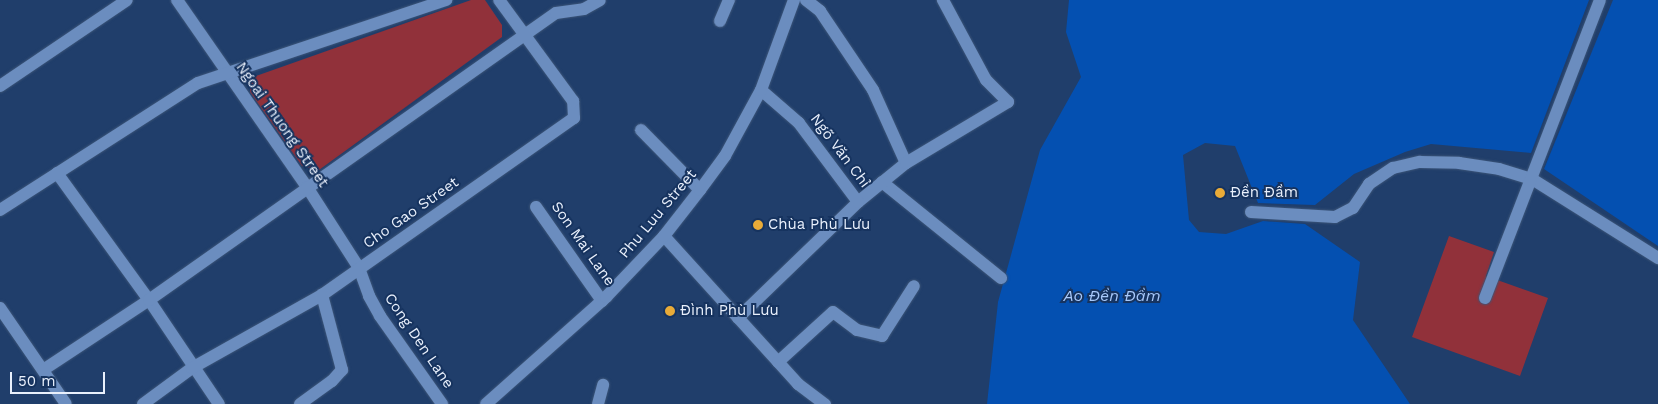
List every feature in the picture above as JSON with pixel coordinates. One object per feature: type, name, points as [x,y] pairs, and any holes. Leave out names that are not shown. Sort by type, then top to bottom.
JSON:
[{"type":"street","points":[[0,86],[127,0]]},
{"type":"street","name":"Ngoai Thuong Street","points":[[177,0],[226,75],[307,188],[359,268]]},
{"type":"street","points":[[0,210],[198,83],[446,0]]},
{"type":"street","name":"Cho Gao Street","points":[[143,404],[192,368],[322,295],[574,118],[573,101],[500,0]]},
{"type":"street","points":[[44,370],[150,300],[556,13],[584,9],[600,0]]},
{"type":"street","points":[[720,22],[729,0]]},
{"type":"street","name":"Phu Luu Street","points":[[486,404],[602,300],[664,236],[726,156],[761,90],[794,0]]},
{"type":"street","points":[[806,0],[820,11],[873,90],[906,163]]},
{"type":"street","points":[[858,202],[906,163],[1008,102],[986,80],[944,0]]},
{"type":"street","points":[[1485,298],[1600,0]]},
{"type":"street","name":"Ngõ Văn Chỉ","points":[[738,318],[858,202],[799,123],[761,90]]},
{"type":"street","points":[[641,130],[700,190]]},
{"type":"street","points":[[1251,212],[1335,217],[1353,208],[1369,184],[1393,168],[1420,162],[1499,169],[1532,179],[1658,258]]},
{"type":"street","points":[[57,173],[150,300],[192,368],[219,404]]},
{"type":"street","points":[[882,182],[1001,278]]},
{"type":"street","name":"Son Mai Lane","points":[[536,207],[602,300]]},
{"type":"street","points":[[664,236],[798,384],[825,404]]},
{"type":"street","name":"Cong Den Lane","points":[[359,268],[368,296],[380,316],[442,404]]},
{"type":"street","points":[[778,362],[833,312],[857,330],[882,336],[914,286]]},
{"type":"street","points":[[300,404],[332,381],[342,370],[322,295]]},
{"type":"street","points":[[0,308],[66,404]]},
{"type":"street","points":[[598,404],[603,385]]},
{"type":"shaded area","points":[[471,0],[485,0],[502,25],[502,37],[319,170],[302,166],[250,92],[251,80],[256,76]]},
{"type":"shaded area","points":[[1449,236],[1494,252],[1486,276],[1548,298],[1520,376],[1412,337]]},
{"type":"water","name":"Ao Đền Đầm","points":[[1069,0],[1589,0],[1531,153],[1431,144],[1405,152],[1354,174],[1315,205],[1258,203],[1235,146],[1205,143],[1183,155],[1189,220],[1199,232],[1226,234],[1263,221],[1305,224],[1360,262],[1353,320],[1410,404],[987,404],[998,302],[1040,150],[1081,77],[1066,32]]},
{"type":"water","points":[[1613,0],[1658,0],[1658,246],[1544,169]]},
{"type":"place","name":"Đền Đầm","points":[[1220,193]]},
{"type":"place","name":"Chùa Phù Lưu","points":[[758,225]]},
{"type":"place","name":"Đình Phù Lưu","points":[[670,311]]}]
